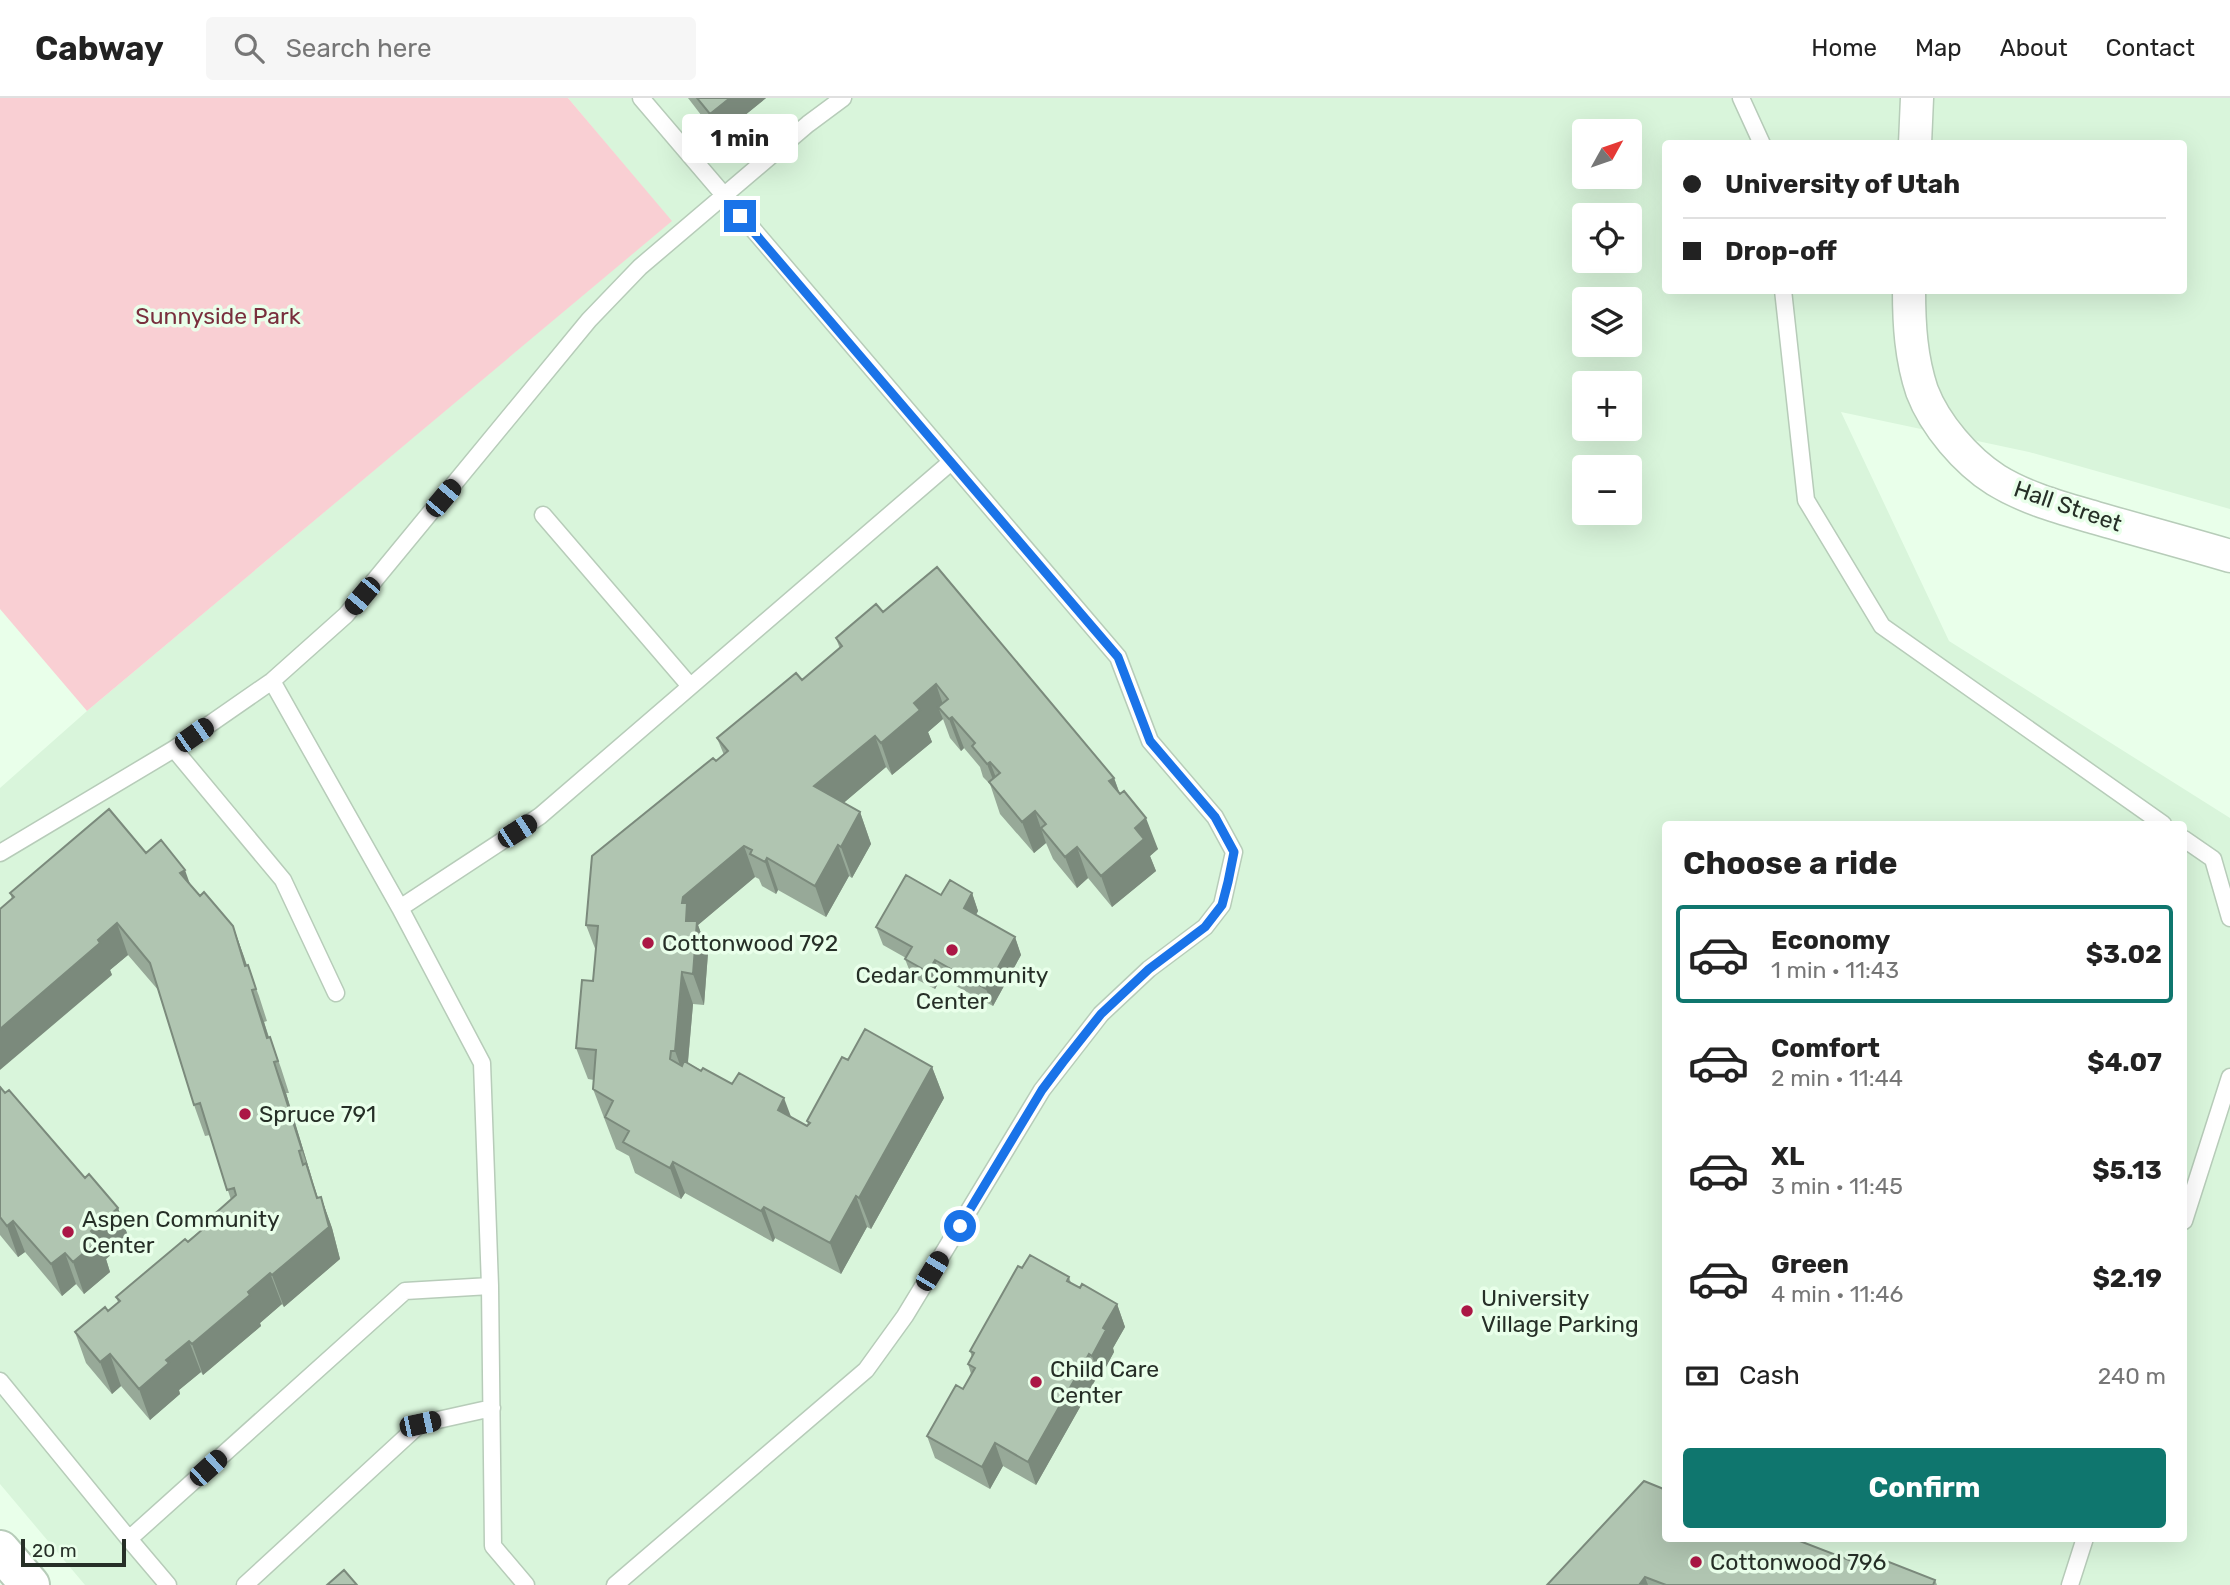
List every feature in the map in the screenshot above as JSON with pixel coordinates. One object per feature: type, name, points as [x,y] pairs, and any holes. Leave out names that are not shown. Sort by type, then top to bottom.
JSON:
[{"type":"main road","points":[[0,1550],[30,1585]]},
{"type":"street","points":[[1915,140],[1917,98]]},
{"type":"street","name":"Hall Street","points":[[1909,294],[1914,364],[1923,393],[1936,419],[1967,454],[1995,479],[2051,505],[2230,556]]},
{"type":"lane","points":[[615,1585],[866,1370],[905,1316],[1042,1090],[1101,1014],[1149,969],[1205,927],[1222,905],[1234,852],[1215,817],[1150,741],[1118,657],[641,98]]},
{"type":"lane","points":[[0,853],[174,748],[272,681],[346,615],[589,320],[639,267],[808,124],[843,98]]},
{"type":"lane","points":[[1741,98],[1760,140]]},
{"type":"lane","points":[[1783,294],[1806,500],[1882,626],[2159,821]]},
{"type":"lane","points":[[400,908],[540,816],[951,463]]},
{"type":"lane","points":[[543,515],[690,686]]},
{"type":"lane","points":[[272,681],[400,908],[482,1063],[490,1286],[493,1546],[526,1585]]},
{"type":"lane","points":[[174,748],[284,880],[336,993]]},
{"type":"lane","points":[[2187,841],[2213,859],[2230,918]]},
{"type":"lane","points":[[2187,1212],[2230,1077]]},
{"type":"lane","points":[[129,1539],[405,1291],[490,1286]]},
{"type":"lane","points":[[0,1381],[168,1585]]},
{"type":"lane","points":[[245,1585],[420,1424],[492,1408]]},
{"type":"lane","points":[[2070,1585],[2084,1542]]},
{"type":"shaded area","points":[[568,98],[2230,98],[2230,509],[2029,452],[1841,412],[1949,641],[2230,818],[2230,1585],[85,1585],[0,1484],[0,788],[87,711],[671,221]]},
{"type":"green space","name":"Sunnyside Park","points":[[0,98],[568,98],[672,221],[87,711],[0,609]]},
{"type":"building","points":[[697,98],[730,98],[710,114]]},
{"type":"building","name":"Cottonwood 792","points":[[937,567],[1114,778],[1109,781],[1120,794],[1124,791],[1146,818],[1135,828],[1144,839],[1101,876],[1077,847],[1065,857],[1041,828],[1046,824],[1035,811],[1022,822],[989,782],[1000,773],[990,762],[987,764],[972,746],[975,743],[952,717],[949,719],[938,707],[948,699],[936,684],[914,703],[920,710],[881,743],[875,736],[814,786],[860,812],[815,886],[767,858],[765,862],[750,854],[752,850],[744,846],[683,897],[682,903],[687,903],[686,921],[697,921],[693,974],[682,972],[675,1051],[671,1051],[670,1059],[682,1066],[684,1061],[701,1071],[703,1068],[732,1084],[739,1073],[784,1098],[778,1110],[807,1126],[810,1123],[807,1121],[842,1057],[848,1060],[865,1029],[932,1067],[859,1198],[856,1196],[830,1243],[764,1207],[761,1211],[673,1162],[670,1168],[623,1142],[629,1131],[605,1117],[613,1101],[593,1089],[596,1050],[576,1048],[582,980],[593,981],[598,926],[586,925],[592,856],[713,758],[716,761],[728,751],[717,738],[796,673],[802,680],[842,646],[836,638],[876,604],[883,612]]},
{"type":"building","name":"Spruce 791","points":[[109,809],[146,853],[161,840],[185,870],[180,873],[200,896],[204,892],[233,926],[245,966],[248,965],[256,989],[252,990],[267,1038],[270,1037],[278,1061],[274,1062],[302,1150],[299,1151],[303,1165],[306,1163],[317,1198],[321,1197],[329,1227],[272,1275],[270,1273],[248,1292],[250,1295],[192,1344],[189,1341],[166,1360],[169,1363],[139,1389],[110,1354],[100,1362],[75,1332],[105,1307],[108,1311],[120,1301],[116,1297],[185,1239],[188,1242],[236,1195],[234,1188],[227,1190],[200,1103],[194,1105],[150,963],[117,923],[98,940],[100,943],[0,1029],[0,909],[14,897],[10,893]]},
{"type":"building","name":"Cedar Community Center","points":[[906,875],[941,895],[950,880],[972,893],[964,908],[1015,937],[986,989],[935,960],[928,972],[905,959],[912,947],[876,927]]},
{"type":"building","points":[[0,1087],[5,1093],[9,1090],[85,1178],[89,1174],[118,1208],[91,1231],[99,1240],[73,1262],[65,1253],[51,1264],[13,1221],[7,1226],[0,1217]]},
{"type":"building","name":"Child Care Center","points":[[1030,1255],[1069,1277],[1067,1281],[1080,1288],[1082,1284],[1117,1304],[1103,1328],[1106,1330],[1092,1356],[1089,1354],[1028,1462],[995,1443],[982,1467],[927,1436],[956,1385],[963,1389],[975,1368],[968,1364],[974,1353],[970,1351],[1018,1266],[1022,1268]]},
{"type":"building","points":[[1644,1481],[1662,1488],[1662,1542],[1802,1542],[1880,1572],[1884,1560],[1935,1580],[1933,1585],[1666,1585],[1645,1577],[1639,1585],[1547,1585]]},
{"type":"building","points":[[344,1570],[357,1585],[327,1585]]},
{"type":"place","name":"Cottonwood 792","points":[[648,943]]},
{"type":"place","name":"Cedar Community Center","points":[[952,950]]},
{"type":"place","name":"Spruce 791","points":[[245,1114]]},
{"type":"place","name":"Aspen Community Center","points":[[68,1232]]},
{"type":"place","name":"University Village Parking","points":[[1467,1311]]},
{"type":"place","name":"Child Care Center","points":[[1036,1382]]},
{"type":"place","name":"Cottonwood 796","points":[[1696,1562]]},
{"type":"route","points":[[740,216],[1118,657],[1150,741],[1215,817],[1234,852],[1222,905],[1205,927],[1149,969],[1101,1014],[1042,1090],[960,1226]]}]
